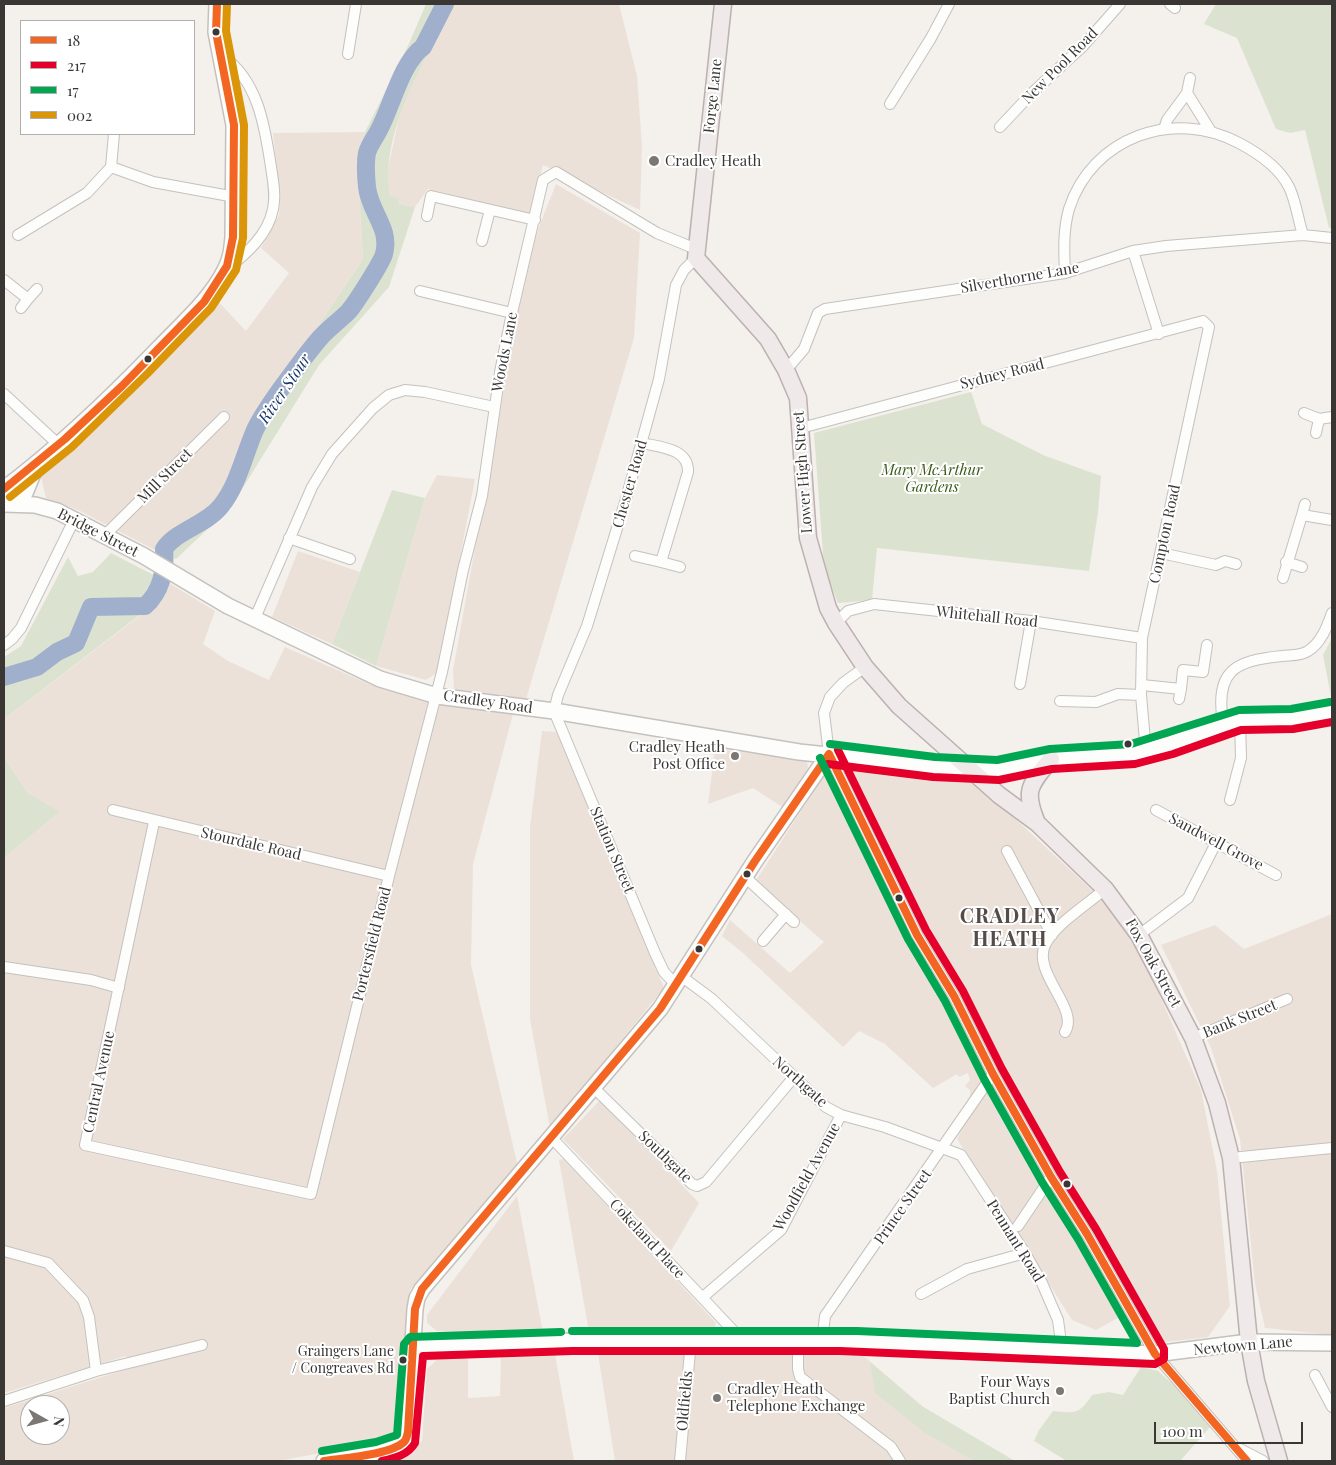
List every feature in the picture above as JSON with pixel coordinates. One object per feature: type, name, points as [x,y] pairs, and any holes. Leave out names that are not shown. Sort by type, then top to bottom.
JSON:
[{"type":"main road","points":[[4,489],[60,446],[112,397],[198,308],[225,270],[232,252],[235,197],[234,125],[216,32],[217,4]]},
{"type":"main road","name":"Forge Lane","points":[[696,253],[724,4]]},
{"type":"main road","name":"Lower High Street","points":[[696,253],[768,339],[786,370],[798,398],[808,538],[828,608]]},
{"type":"main road","points":[[21,503],[36,465]]},
{"type":"main road","name":"Bridge Street","points":[[4,504],[21,503],[57,511],[172,572]]},
{"type":"main road","name":"Cradley Road","points":[[172,572],[228,606],[380,679],[437,696],[554,711],[799,752],[970,770],[1005,769],[1051,759],[1146,752],[1223,724],[1240,720],[1292,719],[1332,712]]},
{"type":"main road","name":"Fox Oak Street","points":[[828,608],[864,667],[899,706],[970,770],[1037,824],[1106,889],[1140,935],[1193,1038],[1218,1103],[1231,1158],[1249,1342],[1256,1381],[1279,1461]]},
{"type":"main road","points":[[324,1461],[390,1448],[403,1443],[407,1437],[415,1310],[417,1298],[422,1289],[660,1009],[745,877],[829,754]]},
{"type":"main road","points":[[1037,824],[1029,803],[1028,792],[1033,781],[1051,759]]},
{"type":"main road","name":"Newtown Lane","points":[[414,1346],[691,1340],[822,1342],[1155,1354],[1249,1342],[1332,1343]]},
{"type":"street","points":[[348,54],[356,4]]},
{"type":"street","points":[[890,104],[931,38],[949,4]]},
{"type":"street","name":"New Pool Road","points":[[1000,127],[1030,95],[1083,46],[1120,4]]},
{"type":"street","points":[[221,55],[233,63],[242,74],[256,100],[266,132],[274,195],[273,210],[265,231],[248,252],[225,270]]},
{"type":"street","points":[[1164,128],[1167,120],[1187,93],[1190,78]]},
{"type":"street","points":[[1187,93],[1210,130]]},
{"type":"street","points":[[1065,273],[1064,247],[1069,210],[1084,176],[1115,146],[1128,139],[1164,128],[1183,127],[1210,130],[1254,151],[1283,178],[1290,188],[1302,235]]},
{"type":"street","points":[[18,235],[87,193],[111,167],[114,135]]},
{"type":"street","points":[[111,167],[154,182],[235,197]]},
{"type":"street","name":"Woods Lane","points":[[437,696],[463,570],[482,496],[494,407],[512,312],[544,180],[556,172],[657,233],[696,253]]},
{"type":"street","points":[[427,216],[431,196],[534,220]]},
{"type":"street","points":[[482,241],[490,210]]},
{"type":"street","name":"Silverthorne Lane","points":[[786,370],[804,348],[818,313],[825,309],[1065,273],[1134,251],[1166,246],[1317,234],[1332,238]]},
{"type":"street","points":[[1134,251],[1159,334]]},
{"type":"street","name":"Chester Road","points":[[554,711],[558,695],[587,626],[642,443],[659,379],[676,285],[696,253]]},
{"type":"street","points":[[4,280],[25,303],[37,289]]},
{"type":"street","points":[[420,291],[512,312]]},
{"type":"street","name":"Sydney Road","points":[[801,428],[1203,321]]},
{"type":"street","name":"Compton Road","points":[[1146,752],[1142,690],[1142,638],[1209,328],[1203,321]]},
{"type":"street","points":[[255,618],[312,487],[332,454],[373,408],[389,395],[405,390],[425,392],[494,407]]},
{"type":"street","points":[[4,394],[60,446]]},
{"type":"street","points":[[1304,413],[1318,419],[1332,417]]},
{"type":"street","name":"Mill Street","points":[[105,536],[224,417]]},
{"type":"street","points":[[1316,433],[1318,419]]},
{"type":"street","points":[[642,443],[674,451],[685,458],[688,465],[661,562]]},
{"type":"street","points":[[1283,578],[1286,562],[1305,504]]},
{"type":"street","points":[[1302,515],[1332,520]]},
{"type":"street","points":[[4,645],[21,628],[74,520]]},
{"type":"street","points":[[289,538],[350,559]]},
{"type":"street","points":[[1161,553],[1216,565],[1225,561],[1236,564]]},
{"type":"street","points":[[635,556],[680,567]]},
{"type":"street","points":[[1286,562],[1302,567]]},
{"type":"street","name":"Whitehall Road","points":[[836,623],[848,611],[874,604],[1031,621],[1142,638]]},
{"type":"street","points":[[1223,724],[1220,700],[1224,684],[1232,670],[1260,658],[1306,653],[1323,635],[1332,612]]},
{"type":"street","points":[[1020,684],[1031,621]]},
{"type":"street","points":[[1179,700],[1183,670],[1203,672],[1207,645]]},
{"type":"street","points":[[864,667],[843,683],[830,697],[824,713],[829,754],[917,935],[954,996],[993,1074],[1051,1177],[1087,1234],[1155,1354],[1247,1461]]},
{"type":"street","points":[[1060,701],[1096,702],[1118,694],[1142,690],[1181,689]]},
{"type":"street","name":"Portersfield Road","points":[[311,1194],[389,876],[437,696]]},
{"type":"street","name":"Station Street","points":[[554,711],[655,953],[669,980],[679,980]]},
{"type":"street","points":[[1230,800],[1240,758],[1240,720]]},
{"type":"street","name":"Stourdale Road","points":[[113,810],[154,822],[389,876]]},
{"type":"street","name":"Sandwell Grove","points":[[1156,810],[1276,875]]},
{"type":"street","name":"Central Avenue","points":[[154,822],[85,1145],[311,1194]]},
{"type":"street","points":[[1140,935],[1188,898],[1216,843]]},
{"type":"street","points":[[1006,851],[1052,935]]},
{"type":"street","points":[[745,877],[794,922]]},
{"type":"street","points":[[1065,1032],[1068,1019],[1042,962],[1044,946],[1052,935],[1106,889]]},
{"type":"street","points":[[763,941],[786,914]]},
{"type":"street","points":[[4,967],[90,980],[119,988]]},
{"type":"street","name":"Northgate","points":[[679,980],[712,999],[826,1107],[841,1115],[885,1127],[942,1150]]},
{"type":"street","name":"Bank Street","points":[[1193,1038],[1287,999]]},
{"type":"street","name":"Prince Street","points":[[822,1342],[825,1316],[993,1074]]},
{"type":"street","name":"Southgate","points":[[593,1087],[692,1184],[697,1186],[706,1182],[794,1077]]},
{"type":"street","name":"Woodfield Avenue","points":[[703,1298],[781,1230],[841,1115]]},
{"type":"street","name":"Cokeland Place","points":[[551,1137],[743,1341]]},
{"type":"street","points":[[1231,1158],[1332,1148]]},
{"type":"street","name":"Pennant Road","points":[[942,1150],[960,1155],[1024,1253],[1058,1320],[1062,1350]]},
{"type":"street","points":[[1018,1226],[1051,1177]]},
{"type":"street","points":[[4,1251],[48,1263],[83,1300],[89,1317],[96,1371]]},
{"type":"street","points":[[921,1294],[968,1269],[1024,1253]]},
{"type":"street","name":"Oldfields","points":[[680,1461],[691,1340]]},
{"type":"street","points":[[798,1342],[798,1369],[800,1377],[891,1447],[900,1461]]},
{"type":"street","points":[[4,1401],[96,1371],[202,1345]]},
{"type":"street","points":[[1155,1354],[1165,1360],[1242,1451],[1263,1461]]},
{"type":"street","points":[[1315,1375],[1332,1407]]},
{"type":"shaded area","points":[[455,4],[619,4],[637,76],[642,147],[640,210],[543,165],[530,214],[428,189],[415,207],[398,204],[390,196],[386,178],[400,113],[412,82]]},
{"type":"shaded area","points":[[365,132],[357,157],[363,259],[263,408],[244,441],[219,501],[151,548],[80,511],[46,498],[41,477],[213,296],[246,331],[289,273],[261,248],[279,215],[280,199],[273,133]]},
{"type":"shaded area","points":[[556,184],[640,233],[634,338],[526,699],[454,689],[453,670],[515,327],[533,242]]},
{"type":"shaded area","points":[[437,475],[475,479],[438,672],[426,680],[376,666],[425,498]]},
{"type":"shaded area","points":[[298,551],[360,572],[332,644],[272,617]]},
{"type":"shaded area","points":[[169,583],[215,611],[203,644],[228,661],[269,680],[285,647],[369,684],[432,702],[513,714],[473,864],[471,965],[518,1167],[410,1290],[396,1439],[278,1461],[4,1461],[4,1408],[20,1403],[20,1445],[70,1445],[70,1395],[45,1395],[130,1368],[126,1356],[4,1393],[4,858],[59,813],[28,793],[4,757],[4,719],[158,602]]},
{"type":"shaded area","points":[[542,731],[559,732],[664,988],[550,1128],[530,1019],[530,827]]},
{"type":"shaded area","points":[[715,749],[807,760],[808,769],[782,807],[753,788],[708,804]]},
{"type":"shaded area","points":[[856,763],[974,780],[1113,910],[1142,955],[1201,1090],[1217,1171],[1230,1306],[1208,1337],[1157,1343],[1136,1308],[1096,1330],[1072,1320],[957,1139],[970,1111],[970,1090],[965,1086],[970,1080],[968,1073],[959,1077],[957,1074],[933,1088],[885,1044],[859,1031],[843,1047],[743,953],[722,936],[730,920],[790,973],[824,942],[755,882],[830,766]]},
{"type":"shaded area","points":[[1332,914],[1332,1335],[1265,1328],[1255,1284],[1240,1139],[1211,1048],[1161,945],[1215,925],[1244,949]]},
{"type":"shaded area","points":[[601,1099],[699,1203],[671,1251],[563,1139]]},
{"type":"shaded area","points":[[564,1159],[716,1323],[714,1330],[641,1333],[589,1332],[559,1160]]},
{"type":"shaded area","points":[[517,1196],[543,1332],[437,1331],[427,1323],[427,1315]]},
{"type":"shaded area","points":[[810,1351],[860,1353],[987,1461],[615,1461],[598,1354]]},
{"type":"shaded area","points":[[555,1354],[574,1461],[360,1461],[410,1450],[422,1441],[427,1369],[441,1356],[468,1356],[468,1398],[500,1396],[501,1355]]},
{"type":"green space","points":[[426,4],[455,4],[419,71],[398,122],[391,147],[388,172],[390,196],[399,198],[398,204],[415,207],[389,287],[319,365],[231,507],[176,559],[151,548],[219,501],[244,441],[263,408],[363,259],[357,157],[365,132],[408,46]]},
{"type":"green space","points":[[1216,4],[1332,4],[1332,228],[1329,228],[1305,130],[1290,133],[1276,129],[1237,38],[1204,24]]},
{"type":"green space","name":"Mary McArthur Gardens","points":[[971,392],[982,424],[1043,455],[1101,476],[1098,512],[1089,571],[877,548],[872,600],[838,603],[824,567],[814,433]]},
{"type":"green space","points":[[392,490],[425,498],[376,666],[332,644]]},
{"type":"green space","points":[[111,553],[169,583],[158,601],[4,719],[4,657],[21,646],[68,557],[78,576],[93,572]]},
{"type":"green space","points":[[1332,638],[1332,702],[1323,655]]},
{"type":"green space","points":[[4,757],[28,793],[60,812],[4,858]]},
{"type":"green space","points":[[870,1362],[920,1405],[1015,1461],[974,1461],[925,1433],[875,1393]]},
{"type":"green space","points":[[1141,1367],[1158,1371],[1176,1387],[1210,1427],[1180,1461],[1067,1461],[1034,1441],[1039,1430],[1053,1411],[1076,1411],[1084,1406],[1092,1395],[1109,1392],[1123,1395]]},
{"type":"waterway","name":"River Stour","points":[[4,677],[37,667],[57,652],[76,643],[91,607],[145,606],[159,587],[163,573],[164,549],[176,537],[208,518],[221,506],[232,489],[255,430],[268,408],[315,344],[348,312],[362,293],[382,259],[385,245],[385,236],[372,205],[367,187],[367,153],[384,120],[403,74],[415,54],[423,47],[445,4]]},
{"type":"transit line","name":"18","points":[[4,489],[65,439],[122,386],[204,302],[227,266],[233,237],[234,125],[216,32],[217,4]]},
{"type":"transit line","name":"002","points":[[10,497],[72,447],[147,374],[211,308],[236,270],[243,238],[244,125],[226,31],[227,4]]},
{"type":"transit line","name":"17","points":[[830,744],[935,757],[997,760],[1050,749],[1131,744],[1239,710],[1291,709],[1330,702]]},
{"type":"transit line","name":"217","points":[[828,764],[933,777],[999,780],[1052,769],[1135,764],[1173,754],[1241,730],[1293,729],[1332,722]]},
{"type":"transit line","name":"217","points":[[382,1461],[405,1453],[415,1443],[423,1356],[572,1351],[840,1351],[1155,1364],[1164,1359],[1164,1349],[1096,1229],[1060,1172],[1002,1069],[963,991],[926,930],[838,750]]},
{"type":"transit line","name":"18","points":[[324,1461],[378,1453],[405,1441],[408,1432],[415,1309],[422,1289],[660,1009],[755,861],[829,754],[917,935],[954,996],[993,1074],[1051,1177],[1087,1234],[1155,1354],[1247,1461]]},
{"type":"transit line","name":"17","points":[[572,1331],[857,1331],[1137,1343],[1078,1239],[1042,1182],[984,1079],[945,1001],[908,939],[820,758]]},
{"type":"transit line","name":"17","points":[[322,1451],[376,1442],[397,1435],[404,1344],[410,1337],[561,1332]]},
{"type":"place","name":"Cradley Heath","points":[[654,161]]},
{"type":"place","name":"Cradley Heath Post Office","points":[[735,756]]},
{"type":"place","name":"Graingers Lane / Congreaves Rd","points":[[403,1360]]},
{"type":"place","name":"Four Ways Baptist Church","points":[[1060,1391]]},
{"type":"place","name":"Cradley Heath Telephone Exchange","points":[[717,1398]]},
{"type":"district","name":"CRADLEY HEATH","points":[[1010,928]]}]
